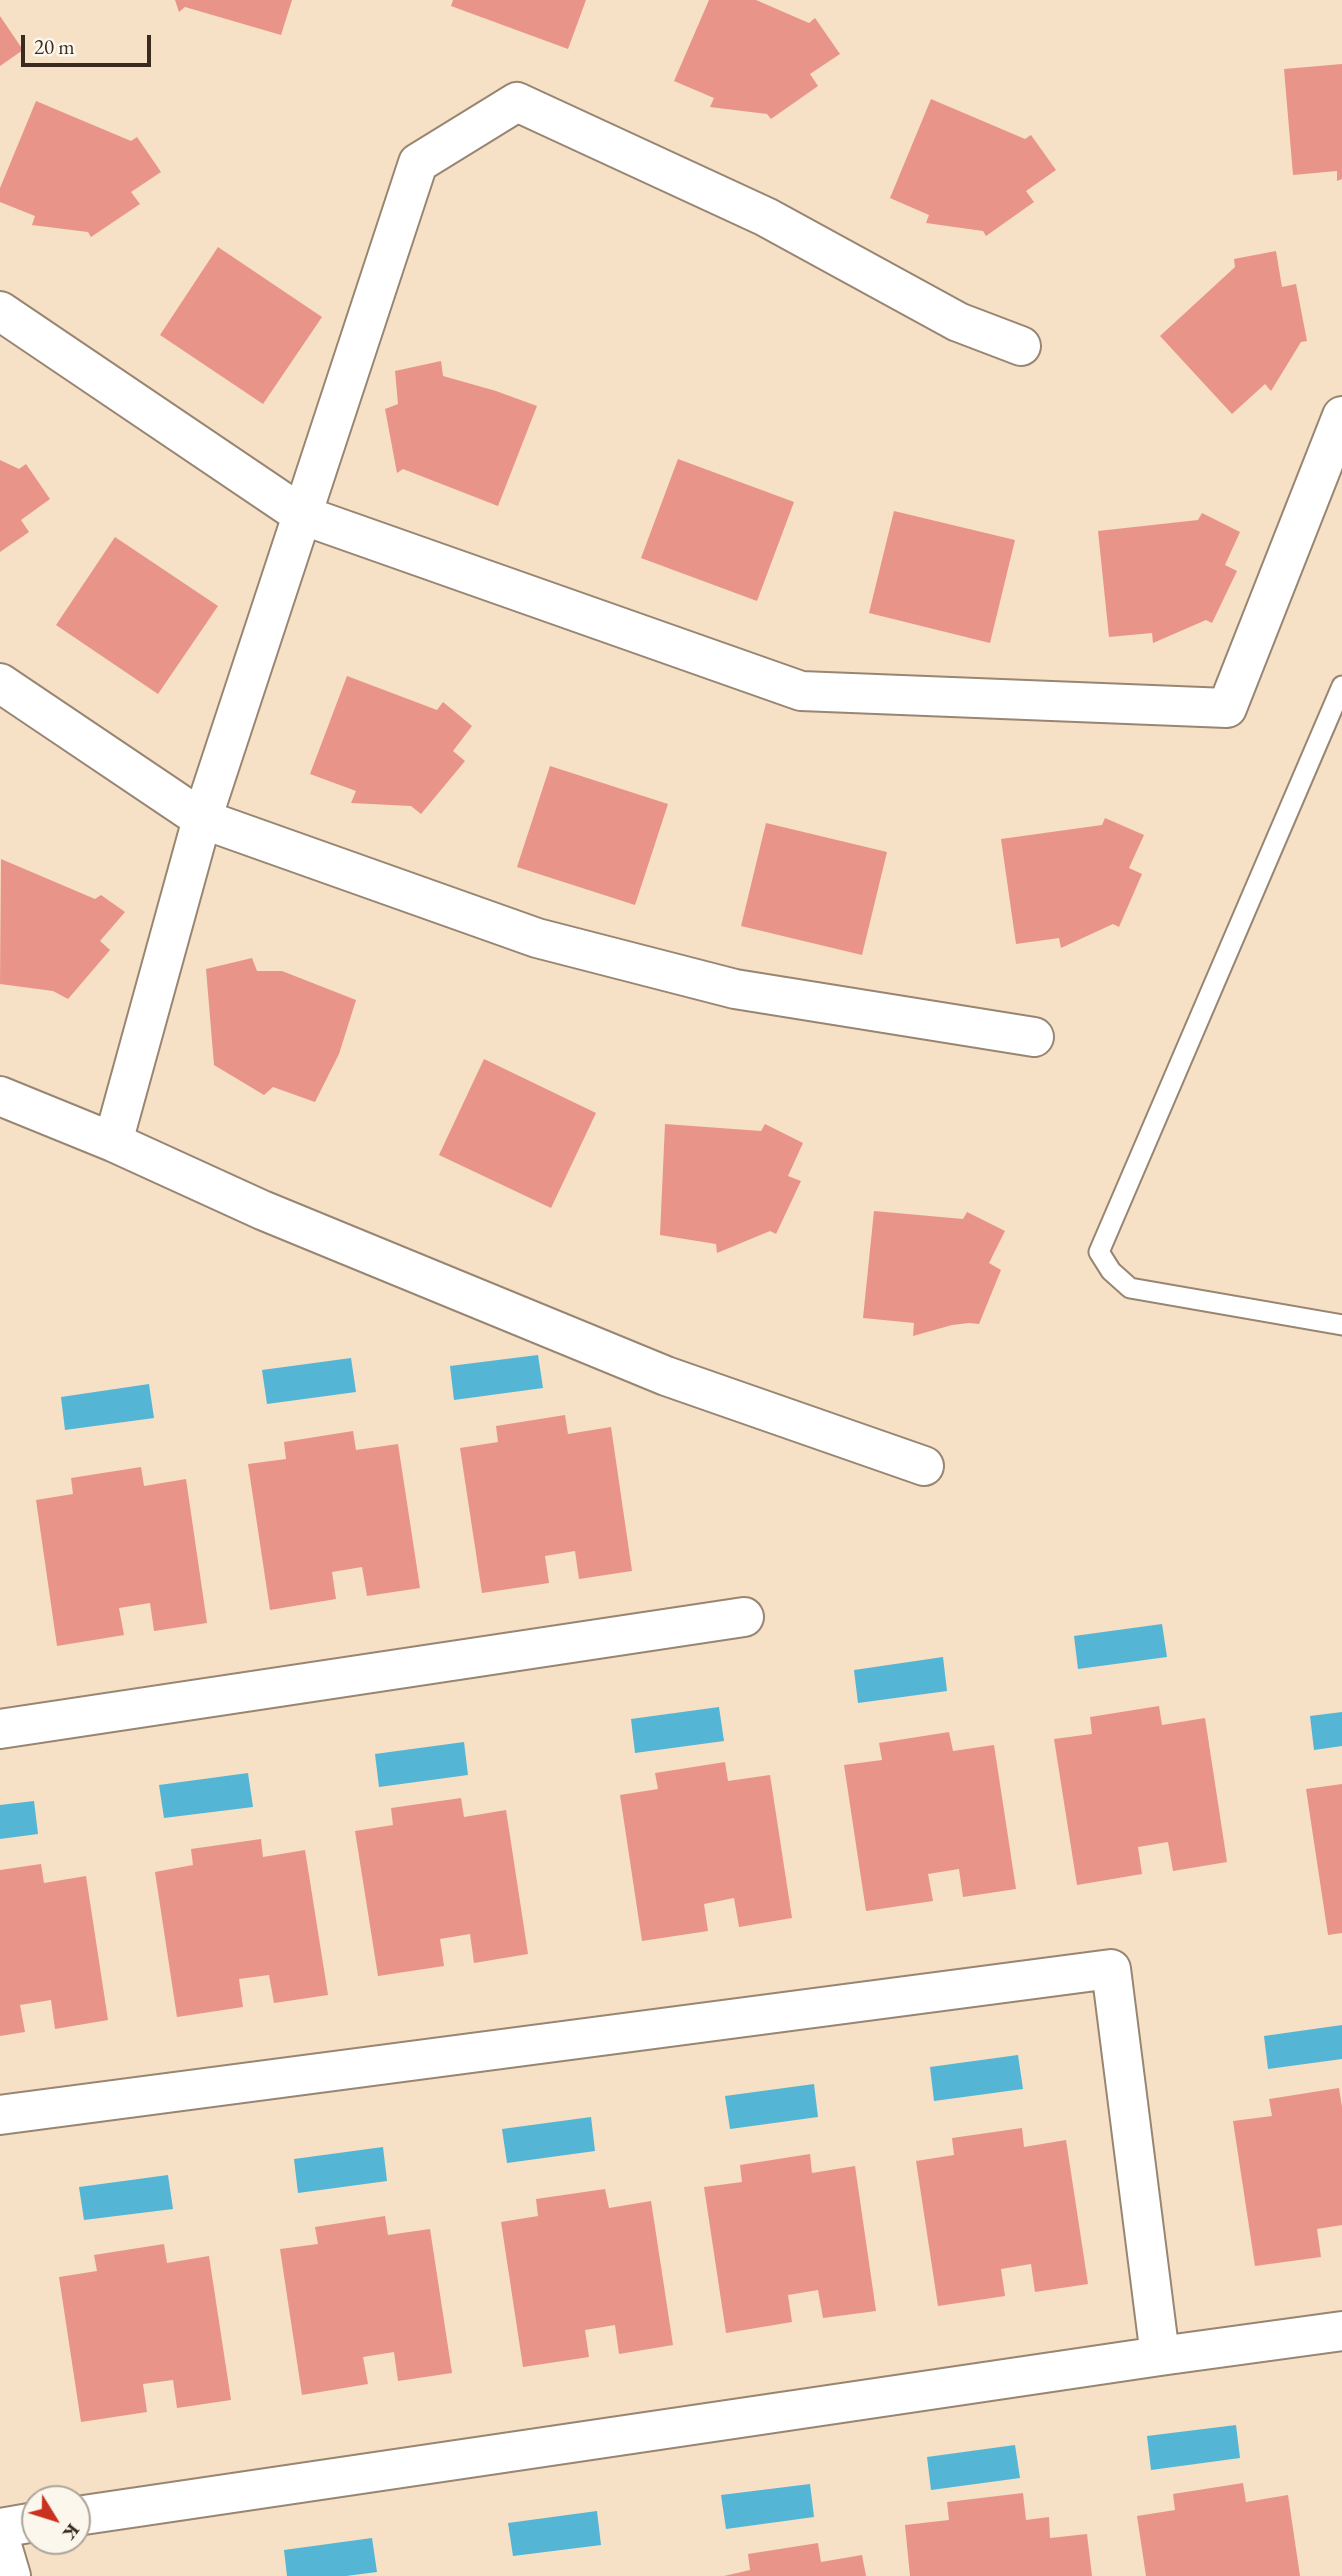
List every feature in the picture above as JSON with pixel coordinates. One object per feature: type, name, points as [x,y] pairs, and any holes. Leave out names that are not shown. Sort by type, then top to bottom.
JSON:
[{"type":"street","points":[[113,1142],[202,819],[418,163],[517,102],[766,217],[958,323],[1021,346]]},
{"type":"street","points":[[0,311],[302,515],[801,691],[1227,708],[1342,416]]},
{"type":"street","points":[[0,683],[202,819],[537,938],[735,989],[1034,1037]]},
{"type":"street","points":[[0,1096],[113,1142],[262,1210],[666,1376],[924,1466]]},
{"type":"street","points":[[0,1729],[744,1618]]},
{"type":"street","points":[[0,2115],[1111,1969],[1160,2356]]},
{"type":"street","points":[[91,2514],[1160,2356],[1342,2332]]},
{"type":"street","points":[[0,2528],[21,2524]]},
{"type":"street","points":[[0,2539],[11,2576]]},
{"type":"lane","points":[[1342,686],[1099,1252],[1111,1271],[1130,1288],[1342,1325]]},
{"type":"water","points":[[538,1355],[543,1388],[454,1400],[450,1366]]},
{"type":"water","points":[[351,1358],[356,1392],[267,1404],[262,1370]]},
{"type":"water","points":[[149,1384],[154,1418],[65,1430],[61,1397]]},
{"type":"water","points":[[1162,1624],[1167,1657],[1078,1669],[1074,1636]]},
{"type":"water","points":[[943,1657],[947,1691],[858,1703],[854,1670]]},
{"type":"water","points":[[719,1707],[724,1741],[635,1753],[631,1719]]},
{"type":"water","points":[[1342,1712],[1342,1746],[1314,1750],[1310,1716]]},
{"type":"water","points":[[464,1742],[468,1775],[379,1787],[375,1754]]},
{"type":"water","points":[[248,1773],[253,1807],[164,1818],[159,1785]]},
{"type":"water","points":[[34,1801],[38,1834],[0,1839],[0,1805]]},
{"type":"water","points":[[1342,2025],[1342,2059],[1268,2069],[1264,2036]]},
{"type":"water","points":[[1018,2055],[1023,2089],[934,2101],[930,2067]]},
{"type":"water","points":[[814,2084],[818,2117],[730,2129],[725,2096]]},
{"type":"water","points":[[591,2117],[595,2151],[507,2163],[502,2129]]},
{"type":"water","points":[[383,2147],[387,2181],[298,2193],[294,2159]]},
{"type":"water","points":[[168,2175],[173,2209],[84,2220],[79,2187]]},
{"type":"water","points":[[1236,2425],[1240,2458],[1151,2470],[1147,2436]]},
{"type":"water","points":[[1015,2445],[1020,2478],[931,2490],[927,2457]]},
{"type":"water","points":[[810,2484],[814,2517],[726,2529],[721,2495]]},
{"type":"water","points":[[597,2511],[601,2545],[513,2556],[508,2523]]},
{"type":"water","points":[[372,2538],[377,2572],[346,2576],[287,2576],[284,2550]]},
{"type":"building","points":[[175,0],[292,0],[281,35],[185,7],[179,12]]},
{"type":"building","points":[[453,0],[586,0],[568,49],[451,6]]},
{"type":"building","points":[[709,0],[756,0],[809,23],[815,18],[840,54],[810,74],[818,86],[771,119],[767,114],[710,107],[714,98],[674,81]]},
{"type":"building","points":[[0,16],[23,50],[0,66]]},
{"type":"building","points":[[1342,64],[1342,179],[1337,181],[1337,171],[1293,175],[1284,69]]},
{"type":"building","points":[[931,99],[1025,139],[1031,135],[1056,170],[1026,191],[1034,202],[986,236],[983,231],[926,223],[929,215],[890,198]]},
{"type":"building","points":[[36,101],[131,141],[137,137],[161,172],[131,192],[140,204],[91,237],[88,232],[32,225],[35,216],[0,202],[0,188]]},
{"type":"building","points":[[218,247],[322,317],[263,404],[160,335]]},
{"type":"building","points":[[1276,251],[1282,287],[1296,284],[1307,341],[1301,342],[1271,391],[1265,384],[1232,414],[1160,336],[1235,267],[1234,259]]},
{"type":"building","points":[[441,361],[443,376],[537,406],[498,506],[403,469],[397,473],[385,409],[398,404],[395,371]]},
{"type":"building","points":[[678,459],[794,502],[757,601],[641,558]]},
{"type":"building","points":[[0,460],[19,469],[26,464],[50,499],[21,520],[29,532],[0,552]]},
{"type":"building","points":[[894,511],[1015,540],[990,643],[869,613]]},
{"type":"building","points":[[1202,513],[1240,532],[1225,565],[1237,571],[1212,623],[1206,620],[1153,643],[1152,633],[1109,637],[1098,531],[1198,520]]},
{"type":"building","points":[[115,537],[218,606],[158,694],[56,625]]},
{"type":"building","points":[[347,676],[437,710],[443,702],[472,726],[453,751],[465,761],[421,814],[411,806],[351,803],[356,791],[310,774]]},
{"type":"building","points":[[550,766],[668,804],[635,905],[517,867]]},
{"type":"building","points":[[1105,818],[1144,835],[1129,868],[1142,874],[1119,927],[1113,924],[1061,948],[1059,938],[1016,944],[1001,839],[1102,825]]},
{"type":"building","points":[[766,823],[887,852],[862,955],[741,926]]},
{"type":"building","points":[[1,859],[95,899],[101,895],[125,912],[100,941],[110,950],[68,999],[53,991],[0,984]]},
{"type":"building","points":[[252,958],[257,971],[282,971],[356,1000],[339,1054],[315,1102],[273,1087],[264,1095],[214,1065],[206,969]]},
{"type":"building","points":[[484,1059],[596,1113],[551,1208],[439,1155]]},
{"type":"building","points":[[665,1124],[761,1131],[765,1124],[803,1143],[788,1176],[801,1181],[776,1234],[770,1231],[717,1253],[716,1244],[660,1235]]},
{"type":"building","points":[[874,1211],[963,1219],[967,1212],[1005,1231],[989,1263],[1001,1270],[979,1324],[952,1325],[913,1336],[914,1323],[863,1318]]},
{"type":"building","points":[[565,1415],[568,1434],[611,1427],[632,1571],[579,1579],[575,1551],[545,1556],[549,1583],[482,1593],[460,1448],[498,1442],[496,1426]]},
{"type":"building","points":[[353,1431],[356,1450],[398,1444],[420,1588],[367,1596],[362,1567],[332,1572],[336,1599],[270,1610],[248,1464],[286,1459],[284,1442]]},
{"type":"building","points":[[141,1467],[144,1486],[186,1479],[207,1623],[154,1631],[150,1603],[119,1608],[124,1635],[57,1646],[36,1500],[73,1494],[71,1478]]},
{"type":"building","points":[[1159,1706],[1162,1725],[1205,1718],[1227,1862],[1173,1871],[1168,1842],[1138,1847],[1142,1874],[1077,1885],[1054,1739],[1092,1734],[1090,1717]]},
{"type":"building","points":[[949,1732],[953,1751],[994,1745],[1016,1889],[963,1897],[959,1869],[928,1874],[933,1901],[866,1911],[844,1765],[882,1760],[879,1743]]},
{"type":"building","points":[[725,1762],[728,1781],[770,1775],[792,1918],[739,1927],[734,1898],[704,1904],[708,1931],[642,1941],[620,1795],[658,1789],[655,1773]]},
{"type":"building","points":[[1342,1784],[1342,1933],[1328,1935],[1306,1789]]},
{"type":"building","points":[[461,1798],[464,1817],[506,1810],[528,1954],[474,1963],[470,1934],[440,1939],[444,1966],[378,1976],[355,1831],[393,1825],[391,1808]]},
{"type":"building","points":[[261,1839],[263,1857],[305,1850],[328,1995],[274,2003],[269,1975],[239,1979],[243,2007],[177,2017],[155,1872],[193,1865],[191,1849]]},
{"type":"building","points":[[41,1864],[44,1883],[86,1876],[108,2020],[55,2029],[51,2000],[20,2005],[25,2032],[0,2036],[0,1870]]},
{"type":"building","points":[[1339,2088],[1342,2107],[1342,2225],[1317,2229],[1321,2257],[1255,2266],[1233,2121],[1272,2116],[1269,2099]]},
{"type":"building","points":[[1022,2128],[1024,2147],[1066,2140],[1088,2284],[1035,2292],[1031,2264],[1001,2269],[1005,2296],[938,2306],[916,2161],[954,2155],[952,2138]]},
{"type":"building","points":[[810,2154],[812,2173],[855,2166],[876,2311],[823,2318],[818,2290],[788,2295],[792,2322],[726,2333],[704,2187],[742,2182],[740,2165]]},
{"type":"building","points":[[605,2189],[609,2208],[651,2201],[673,2345],[619,2354],[615,2325],[585,2330],[589,2357],[523,2367],[501,2222],[538,2216],[536,2199]]},
{"type":"building","points":[[385,2216],[388,2235],[430,2229],[452,2373],[398,2381],[394,2352],[363,2357],[368,2384],[302,2395],[280,2249],[318,2244],[315,2227]]},
{"type":"building","points":[[164,2244],[167,2263],[209,2256],[231,2400],[177,2408],[173,2380],[143,2384],[147,2412],[81,2422],[59,2277],[97,2271],[94,2255]]},
{"type":"building","points":[[1243,2483],[1246,2502],[1288,2495],[1300,2576],[1146,2576],[1137,2516],[1175,2510],[1173,2494]]},
{"type":"building","points":[[1023,2493],[1026,2520],[1049,2517],[1050,2538],[1087,2534],[1092,2576],[910,2576],[905,2525],[949,2520],[947,2502]]},
{"type":"building","points":[[818,2543],[821,2562],[862,2555],[866,2576],[724,2576],[750,2570],[748,2554]]}]
